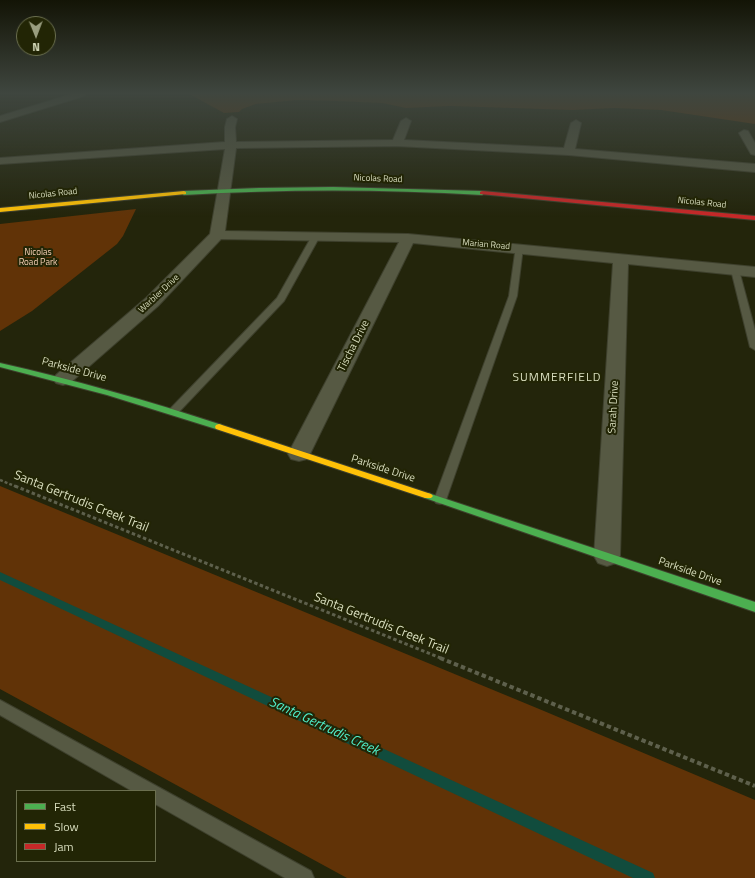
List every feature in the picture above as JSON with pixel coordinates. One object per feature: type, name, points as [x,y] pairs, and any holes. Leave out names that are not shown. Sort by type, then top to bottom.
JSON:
[{"type":"main road","name":"Nicolas Road","points":[[0,210],[225,190],[329,187],[534,196],[755,218]]},
{"type":"main road","name":"Parkside Drive","points":[[0,365],[63,379],[173,412],[440,500],[755,607]]},
{"type":"street","points":[[217,235],[225,190],[231,145],[230,135]]},
{"type":"street","points":[[397,143],[400,135]]},
{"type":"street","points":[[569,152],[573,135]]},
{"type":"street","points":[[745,135],[755,152]]},
{"type":"street","points":[[0,161],[231,145],[397,143],[569,152],[755,168]]},
{"type":"street","name":"Marian Road","points":[[217,235],[408,238],[755,272]]},
{"type":"street","name":"Warbler Drive","points":[[63,379],[152,302],[217,235]]},
{"type":"street","name":"Tischa Drive","points":[[300,454],[408,238]]},
{"type":"street","name":"Sarah Drive","points":[[607,556],[621,258]]},
{"type":"lane","points":[[173,412],[281,299],[316,236]]},
{"type":"lane","points":[[440,500],[513,296],[520,248]]},
{"type":"lane","points":[[735,270],[755,347]]},
{"type":"lane","points":[[0,707],[147,790]]},
{"type":"lane","points":[[156,795],[304,878]]},
{"type":"path","name":"Santa Gertrudis Creek Trail","points":[[0,480],[755,786]]},
{"type":"green space","name":"Nicolas Road Park","points":[[136,209],[123,236],[117,244],[32,311],[0,331],[0,224]]},
{"type":"green space","points":[[0,486],[755,800],[755,878],[347,878],[0,689]]},
{"type":"waterway","name":"Santa Gertrudis Creek","points":[[0,576],[648,878]]},
{"type":"traffic: fast","points":[[184,193],[296,188],[407,189],[482,193]]},
{"type":"traffic: fast","points":[[0,365],[110,393],[219,427]]},
{"type":"traffic: fast","points":[[428,496],[755,607]]},
{"type":"traffic: slow","points":[[0,210],[184,193]]},
{"type":"traffic: slow","points":[[219,427],[428,496]]},
{"type":"traffic: jam","points":[[482,193],[755,218]]},
{"type":"district","name":"SUMMERFIELD","points":[[557,378]]}]
